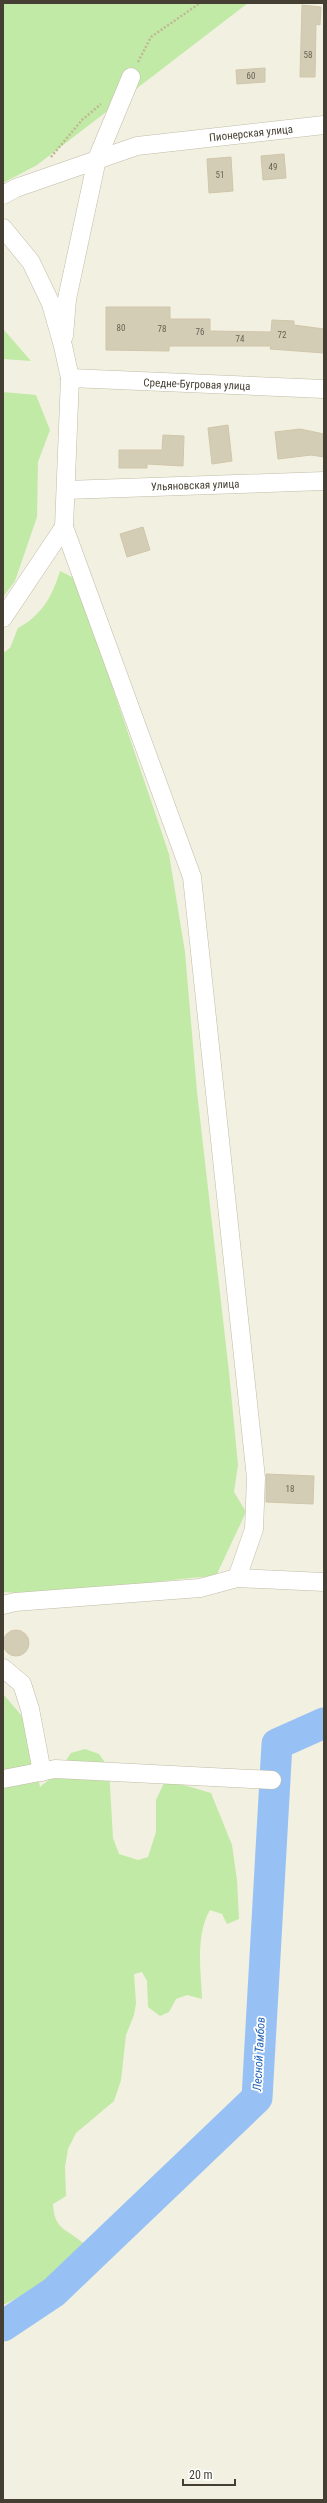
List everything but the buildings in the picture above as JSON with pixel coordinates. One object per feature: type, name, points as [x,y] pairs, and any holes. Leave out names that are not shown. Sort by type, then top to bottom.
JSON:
[{"type":"street","points":[[63,346],[67,300],[97,159],[131,77]]},
{"type":"street","name":"Пионерская улица","points":[[3,195],[16,188],[137,146],[179,140],[324,126]]},
{"type":"street","points":[[3,228],[31,262],[51,304],[70,378],[64,527],[192,877],[256,1478],[254,1529],[237,1578]]},
{"type":"street","name":"Средне-Бугровая улица","points":[[70,378],[324,389]]},
{"type":"street","name":"Ульяновская улица","points":[[66,490],[324,481]]},
{"type":"street","points":[[3,618],[64,527]]},
{"type":"street","points":[[3,1605],[15,1602],[200,1588],[237,1578],[324,1582]]},
{"type":"street","points":[[3,1668],[22,1684],[30,1708],[42,1772]]},
{"type":"street","points":[[3,1779],[55,1769],[272,1780]]},
{"type":"green space","points":[[3,3],[248,3],[37,165],[3,183]]},
{"type":"green space","points":[[3,328],[4,330],[31,361],[3,359]]},
{"type":"green space","points":[[3,392],[36,395],[50,430],[38,462],[37,517],[15,581],[3,597]]},
{"type":"green space","points":[[60,571],[76,579],[169,854],[185,952],[197,1092],[229,1372],[238,1465],[234,1492],[246,1512],[216,1576],[57,1593],[3,1592],[3,653],[10,648],[18,628],[34,617],[50,597]]},
{"type":"green space","points":[[3,1694],[28,1723],[40,1787],[58,1772],[71,1753],[85,1749],[99,1754],[109,1768],[113,1838],[119,1854],[138,1860],[148,1857],[156,1832],[156,1800],[164,1783],[180,1784],[211,1793],[232,1845],[237,1880],[239,1919],[227,1924],[222,1914],[210,1910],[205,1920],[202,1931],[200,1954],[202,1999],[187,1995],[176,1999],[169,2012],[160,2016],[148,2007],[147,1981],[142,1972],[134,1974],[136,2003],[134,2015],[126,2035],[121,2080],[114,2101],[76,2133],[68,2149],[65,2167],[66,2196],[53,2204],[58,2224],[82,2242],[99,2258],[3,2305]]},
{"type":"waterway","name":"Лесной Тамбов","points":[[3,2326],[54,2292],[257,2098],[277,1744],[324,1723]]}]
